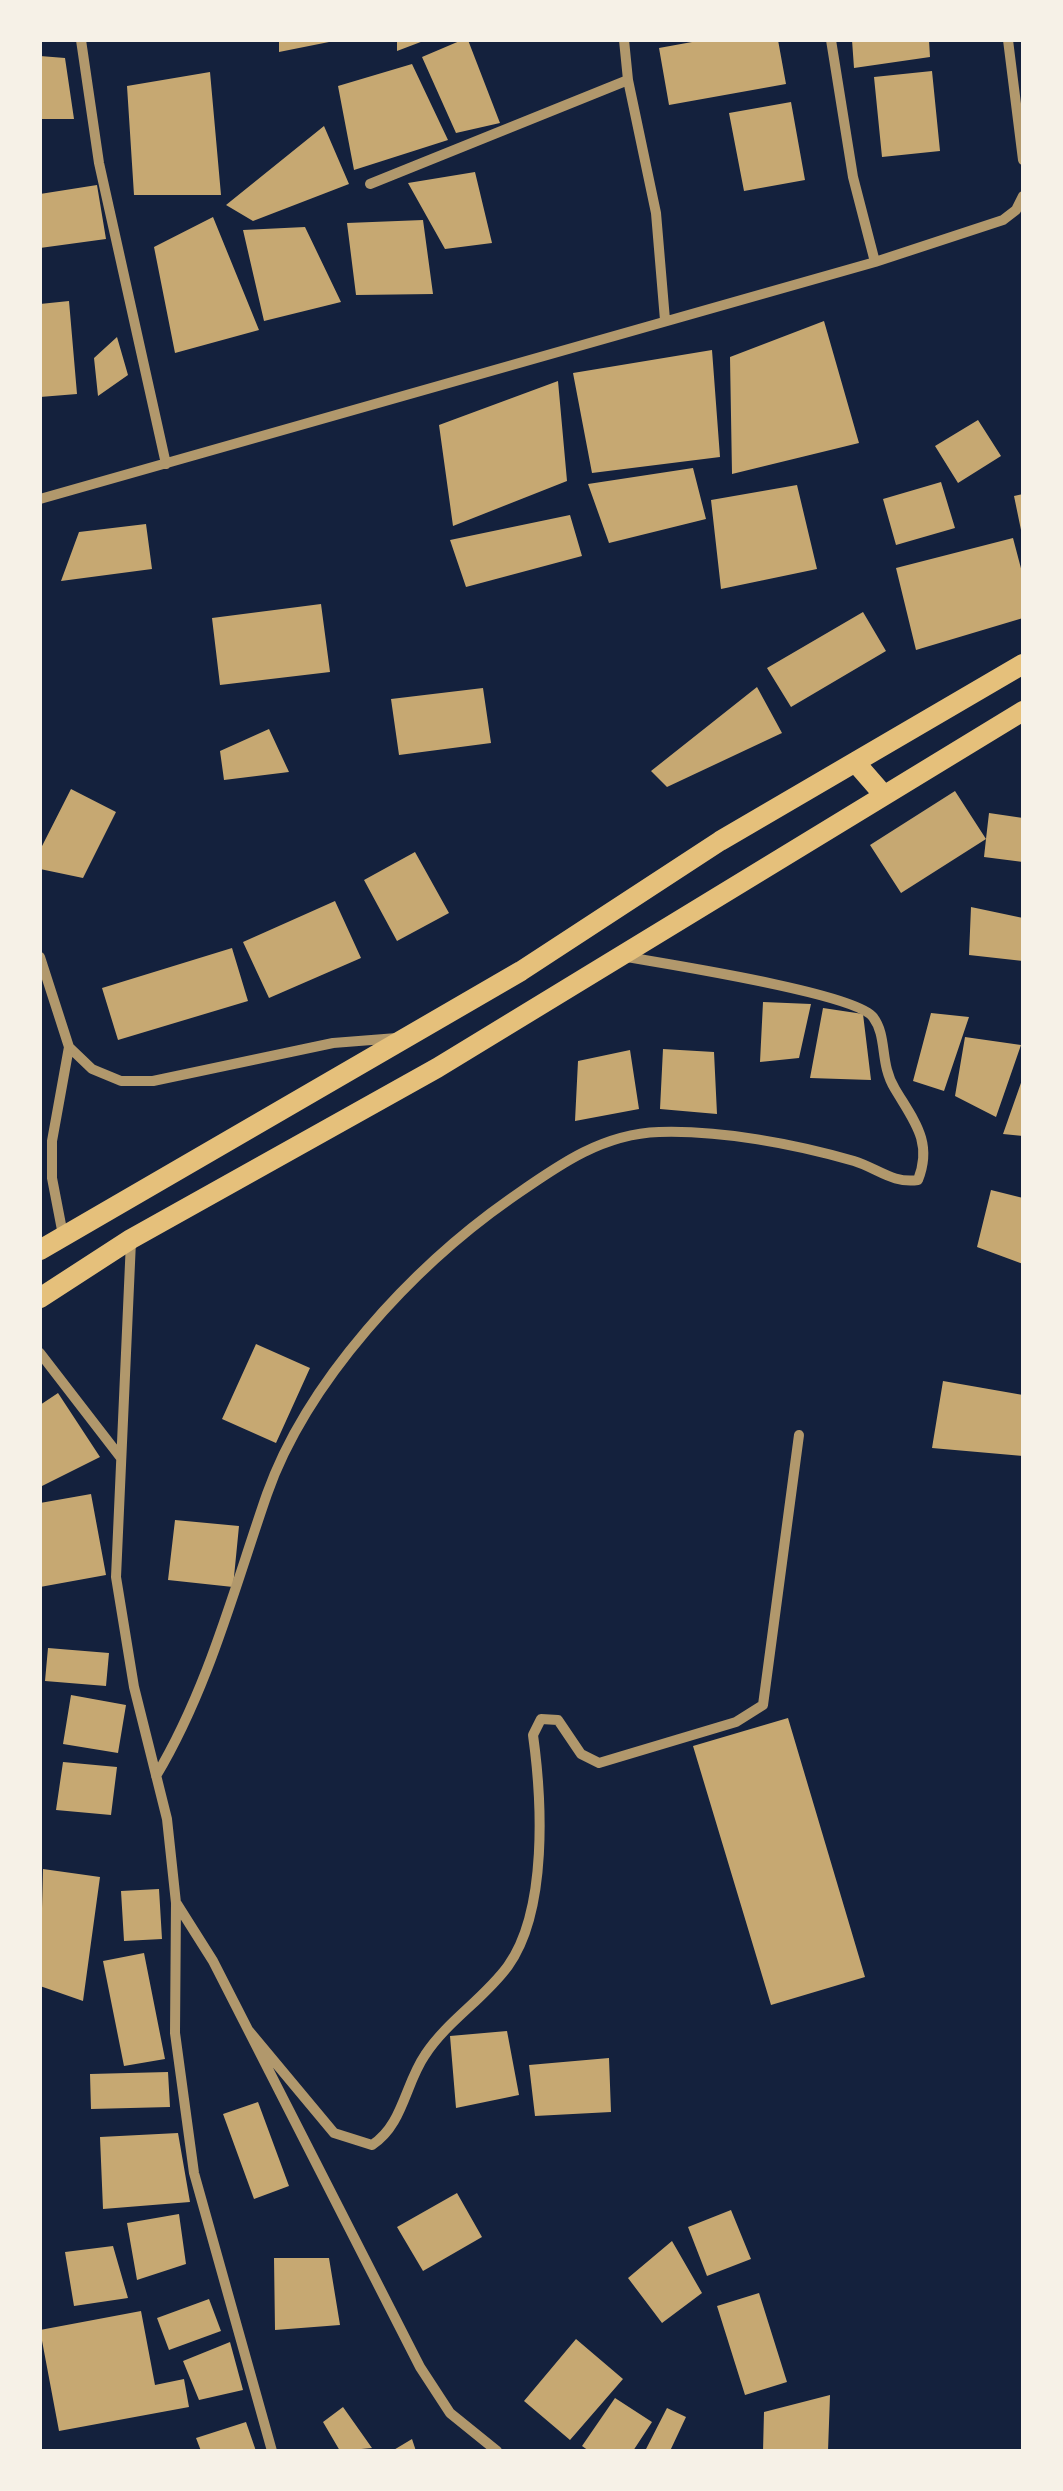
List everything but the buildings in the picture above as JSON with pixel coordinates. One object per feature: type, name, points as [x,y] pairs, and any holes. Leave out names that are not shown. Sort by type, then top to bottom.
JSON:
[{"type":"highway","points":[[40,1250],[520,971],[720,840],[1023,664]]},
{"type":"highway","points":[[40,1298],[131,1238],[437,1068],[882,792],[1023,710]]},
{"type":"highway","points":[[855,762],[882,792]]},
{"type":"street","points":[[81,40],[98,164],[166,464]]},
{"type":"street","points":[[624,40],[628,80],[656,213],[665,320]]},
{"type":"street","points":[[832,40],[853,177],[875,262]]},
{"type":"street","points":[[1008,40],[1023,160]]},
{"type":"street","points":[[370,184],[628,80]]},
{"type":"street","points":[[40,499],[875,262],[1003,220],[1016,210],[1023,196]]},
{"type":"street","points":[[156,1776],[173,1748],[237,1594],[268,1491],[312,1402],[347,1353],[481,1220],[591,1145],[658,1132],[731,1138],[808,1152],[856,1162],[901,1182],[918,1180],[926,1160],[923,1132],[888,1077],[881,1060],[882,1035],[872,1014],[858,1006],[792,990],[621,956]]},
{"type":"street","points":[[40,957],[70,1046],[92,1068],[121,1081],[152,1081],[360,1038],[403,1038]]},
{"type":"street","points":[[63,1235],[52,1178],[52,1141],[70,1046]]},
{"type":"street","points":[[131,1238],[116,1577],[134,1687],[167,1819],[176,1903],[175,2033],[180,2094],[194,2172],[272,2451]]},
{"type":"street","points":[[40,1354],[121,1459]]},
{"type":"street","points":[[249,2031],[334,2133],[372,2145],[383,2139],[395,2122],[413,2072],[434,2040],[508,1966],[524,1936],[539,1852],[533,1735],[541,1720],[558,1720],[581,1754],[599,1763],[736,1722],[763,1705],[769,1685],[800,1435]]},
{"type":"street","points":[[176,1903],[249,2031],[420,2367],[458,2422],[497,2451]]}]
